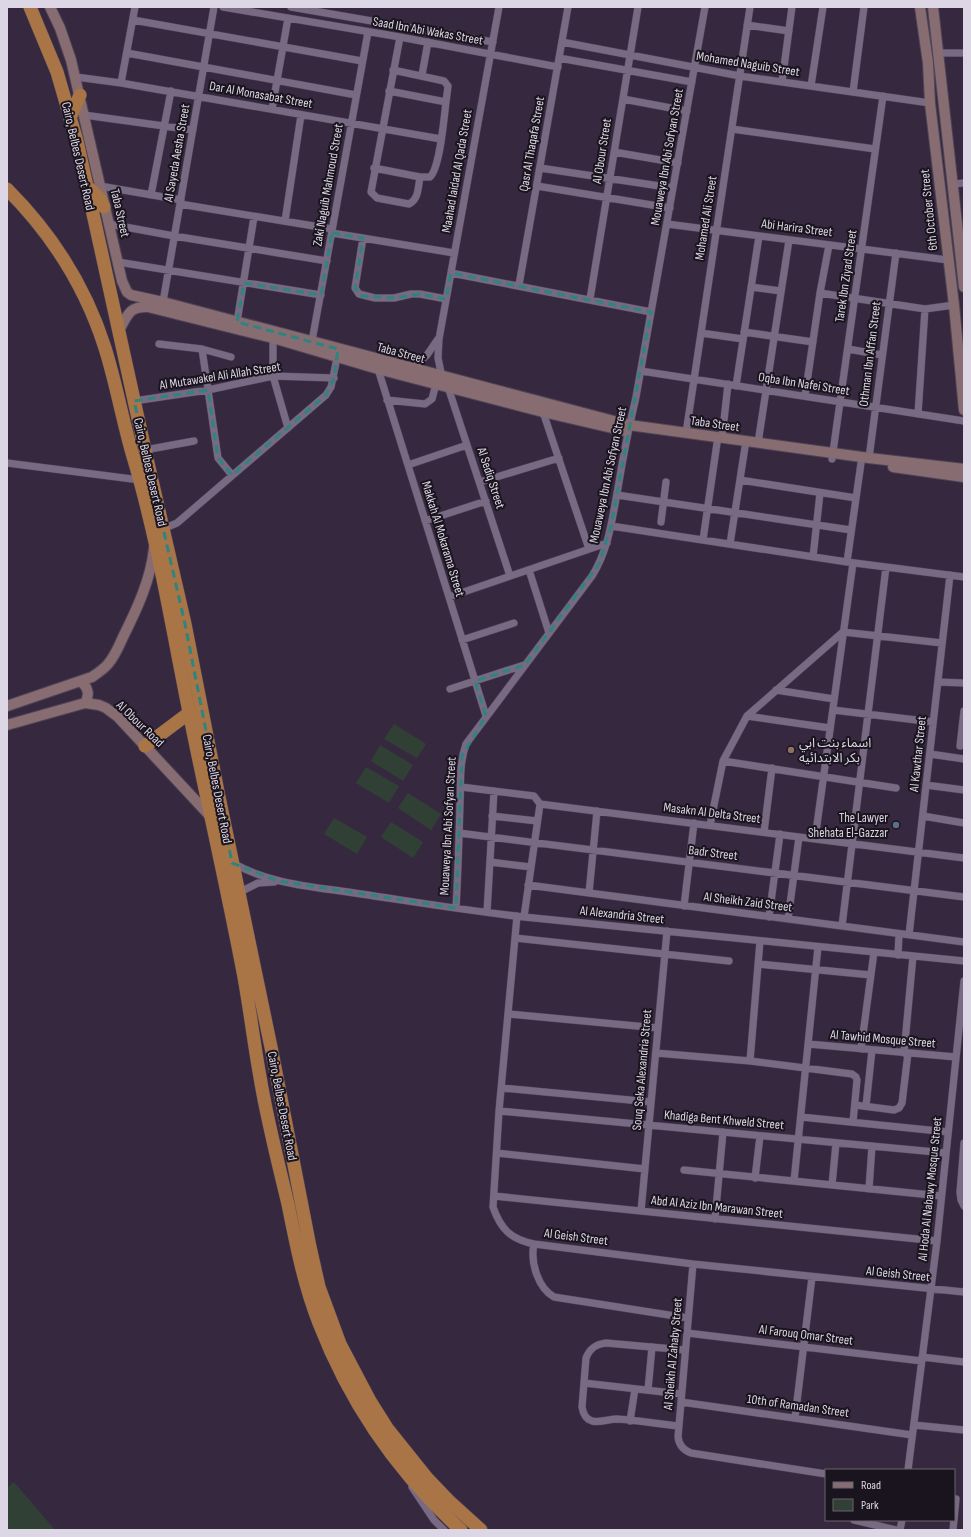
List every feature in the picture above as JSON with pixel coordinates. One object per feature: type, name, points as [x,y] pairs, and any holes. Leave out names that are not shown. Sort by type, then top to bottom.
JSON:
[{"type":"highway","name":"Cairo, Belbes Desert Road","points":[[30,7],[57,72],[70,118],[119,330],[185,624],[238,893],[272,1052],[319,1287],[328,1315],[340,1344],[370,1401],[406,1454],[449,1501],[481,1530]]},
{"type":"highway","points":[[70,118],[80,95]]},
{"type":"highway","points":[[85,184],[100,199],[104,207]]},
{"type":"highway","name":"Cairo, Belbes Desert Road","points":[[7,189],[50,239],[66,262],[88,304],[104,347],[155,542],[244,979],[260,1081],[298,1252],[318,1321],[344,1380],[378,1437],[418,1488],[461,1530]]},
{"type":"highway","points":[[145,746],[190,713]]},
{"type":"highway","points":[[256,1054],[262,1056],[272,1052]]},
{"type":"highway","points":[[260,1081],[262,1077],[270,1074],[277,1077]]},
{"type":"street","name":"Taba Street","points":[[50,7],[66,44],[76,77],[104,207],[122,281],[127,292],[131,295],[149,303],[273,338],[412,369],[439,380],[448,387],[543,412],[628,429],[758,443],[964,477]]},
{"type":"street","points":[[121,83],[135,7]]},
{"type":"street","name":"Al Sayeda Aesha Street","points":[[163,302],[214,7]]},
{"type":"street","name":"Saad Ibn Abi Wakas Street","points":[[223,7],[428,42],[558,67]]},
{"type":"street","name":"Saad Ibn Abi Wakas Street","points":[[291,7],[310,9],[493,42]]},
{"type":"street","name":"Maahad Iaidad Al Qada Street","points":[[439,380],[438,339],[499,7]]},
{"type":"street","name":"Qasr Al Thaqafa Street","points":[[519,285],[568,7]]},
{"type":"street","name":"Al Obour Street","points":[[590,299],[638,7]]},
{"type":"street","name":"Mouaweya Ibn Abi Sofyan Street","points":[[456,908],[461,788],[460,767],[466,744],[592,576],[599,564],[607,543],[628,429],[641,371],[706,7]]},
{"type":"street","name":"Mohamed Ali Street","points":[[686,432],[750,7]]},
{"type":"street","points":[[782,82],[792,7]]},
{"type":"street","points":[[811,86],[823,7]]},
{"type":"street","points":[[853,92],[864,7]]},
{"type":"street","name":"6th October Street","points":[[920,7],[928,63],[930,103],[948,260],[960,340],[964,410]]},
{"type":"street","name":"6th October Street","points":[[933,7],[953,184],[962,237],[964,287]]},
{"type":"street","points":[[272,109],[288,18]]},
{"type":"street","points":[[133,20],[362,61]]},
{"type":"street","points":[[747,25],[789,31]]},
{"type":"street","name":"Zaki Naguib Mahmoud Street","points":[[312,341],[368,32]]},
{"type":"street","points":[[400,37],[374,168],[371,189],[372,194],[377,198],[409,204],[417,196],[420,177]]},
{"type":"street","points":[[422,75],[428,42]]},
{"type":"street","name":"Mohamed Naguib Street","points":[[562,42],[740,76],[930,103]]},
{"type":"street","points":[[127,53],[356,94]]},
{"type":"street","points":[[938,53],[964,53]]},
{"type":"street","name":"Mohamed Naguib Street","points":[[559,58],[692,82]]},
{"type":"street","points":[[374,168],[427,178],[433,174],[441,139],[448,86],[447,83],[441,79],[393,70]]},
{"type":"street","name":"Dar Al Monasabat Street","points":[[76,77],[198,96],[441,139]]},
{"type":"street","points":[[389,91],[446,102]]},
{"type":"street","points":[[151,195],[171,92]]},
{"type":"street","name":"Tarek Ibn Ziyad Street","points":[[832,456],[875,149],[884,96]]},
{"type":"street","points":[[623,99],[687,111]]},
{"type":"street","points":[[84,115],[193,130]]},
{"type":"street","points":[[285,222],[301,115]]},
{"type":"street","points":[[732,129],[875,149]]},
{"type":"street","points":[[614,152],[678,163]]},
{"type":"street","points":[[540,168],[673,188]]},
{"type":"street","points":[[953,184],[964,183]]},
{"type":"street","points":[[100,186],[363,238],[454,253]]},
{"type":"street","points":[[537,186],[670,208]]},
{"type":"street","points":[[237,322],[254,216]]},
{"type":"street","points":[[109,224],[327,261]]},
{"type":"street","name":"Abi Harira Street","points":[[667,224],[948,260]]},
{"type":"street","points":[[703,540],[720,440],[743,336],[758,236]]},
{"type":"street","points":[[363,238],[354,288],[359,294],[374,298],[394,298],[412,294],[420,294],[446,299]]},
{"type":"street","points":[[758,443],[789,240]]},
{"type":"street","points":[[805,396],[820,293],[829,245]]},
{"type":"street","name":"Othman Ibn Affan Street","points":[[814,839],[844,632],[850,563],[851,530],[856,498],[876,407],[896,253]]},
{"type":"street","points":[[118,262],[321,295]]},
{"type":"street","points":[[451,273],[519,285],[651,312]]},
{"type":"street","points":[[751,287],[781,291]]},
{"type":"street","points":[[820,293],[925,309],[954,304]]},
{"type":"street","name":"Taba Street","points":[[119,330],[127,316],[135,308],[149,303],[163,302],[312,341],[378,369],[439,380],[628,429],[686,432],[745,447],[832,456]]},
{"type":"street","points":[[918,414],[925,309]]},
{"type":"street","points":[[701,333],[774,337],[813,342]]},
{"type":"street","points":[[273,338],[273,376],[288,428]]},
{"type":"street","name":"Maahad Iaidad Al Qada Street","points":[[412,369],[427,355],[438,339]]},
{"type":"street","points":[[158,344],[202,350],[231,357]]},
{"type":"street","points":[[848,349],[882,355]]},
{"type":"street","points":[[202,350],[218,458],[232,475]]},
{"type":"street","points":[[162,526],[170,526],[177,523],[326,395],[334,378],[338,353]]},
{"type":"street","name":"Makkah Al Mokarama Street","points":[[378,369],[486,716]]},
{"type":"street","name":"Oqba Ibn Nafei Street","points":[[641,371],[964,421]]},
{"type":"street","name":"Al Mutawakel Ali Allah Street","points":[[134,401],[208,390],[273,376],[334,378]]},
{"type":"street","points":[[387,400],[426,404],[432,398],[439,380]]},
{"type":"street","name":"Al Sediq Street","points":[[448,387],[510,576]]},
{"type":"street","points":[[543,412],[589,549]]},
{"type":"street","points":[[145,450],[194,441]]},
{"type":"street","points":[[408,465],[467,445]]},
{"type":"street","points":[[730,544],[745,447]]},
{"type":"street","points":[[480,482],[559,458]]},
{"type":"street","name":"Taba Street","points":[[865,461],[964,468]]},
{"type":"street","points":[[7,463],[140,480]]},
{"type":"street","points":[[740,480],[856,498]]},
{"type":"street","points":[[661,522],[666,482]]},
{"type":"street","points":[[813,557],[820,492]]},
{"type":"street","points":[[617,495],[851,530]]},
{"type":"street","points":[[425,521],[486,501]]},
{"type":"street","points":[[611,526],[850,563],[964,577]]},
{"type":"street","points":[[7,706],[81,682],[101,671],[109,663],[146,587],[155,542]]},
{"type":"street","points":[[449,597],[607,543]]},
{"type":"street","points":[[842,926],[886,567]]},
{"type":"street","points":[[529,570],[549,634]]},
{"type":"street","name":"Al Kawthar Street","points":[[909,935],[950,575]]},
{"type":"street","points":[[462,640],[514,623]]},
{"type":"street","points":[[710,825],[723,761],[747,716],[844,632],[942,643]]},
{"type":"street","points":[[450,689],[525,665]]},
{"type":"street","points":[[7,725],[85,703],[88,691],[81,682]]},
{"type":"street","points":[[938,682],[964,683]]},
{"type":"street","points":[[776,690],[834,699]]},
{"type":"street","name":"Al Obour Road","points":[[85,703],[99,706],[112,712],[210,816]]},
{"type":"street","points":[[833,710],[933,722]]},
{"type":"street","points":[[960,746],[964,711]]},
{"type":"street","points":[[747,716],[830,728]]},
{"type":"street","points":[[930,754],[964,759]]},
{"type":"street","points":[[723,761],[896,788]]},
{"type":"street","points":[[764,832],[772,768]]},
{"type":"street","points":[[926,785],[964,790]]},
{"type":"street","name":"Masakn Al Delta Street","points":[[461,788],[534,796],[540,804],[964,858]]},
{"type":"street","points":[[487,912],[494,791]]},
{"type":"street","name":"Al Geish Street","points":[[540,804],[528,885],[515,938],[499,1111],[493,1207],[503,1228],[512,1236],[522,1241],[534,1244],[693,1264],[964,1292]]},
{"type":"street","points":[[589,893],[597,811]]},
{"type":"street","points":[[492,816],[538,821]]},
{"type":"street","points":[[923,816],[964,823]]},
{"type":"street","points":[[684,906],[694,823]]},
{"type":"street","name":"Badr Street","points":[[459,832],[964,898]]},
{"type":"street","points":[[769,917],[780,834]]},
{"type":"street","points":[[788,919],[799,837]]},
{"type":"street","points":[[490,862],[531,867]]},
{"type":"street","name":"Al Alexandria Street","points":[[232,863],[246,871],[278,881],[456,908],[520,916],[964,961]]},
{"type":"street","name":"Al Alexandria Street","points":[[238,893],[258,883],[278,881]]},
{"type":"street","name":"Al Sheikh Zaid Street","points":[[528,885],[964,942]]},
{"type":"street","name":"Souq Seka Alexandria Street","points":[[641,1211],[667,931]]},
{"type":"street","points":[[898,955],[899,934]]},
{"type":"street","points":[[515,938],[729,961]]},
{"type":"street","points":[[750,1061],[760,941]]},
{"type":"street","points":[[794,1182],[818,947]]},
{"type":"street","points":[[861,1049],[874,952]]},
{"type":"street","points":[[855,1105],[894,1110],[901,1106],[913,956]]},
{"type":"street","points":[[758,964],[871,975]]},
{"type":"street","name":"Al Hoda Al Nabawy Mosque Street","points":[[908,1469],[937,1241],[964,981]]},
{"type":"street","points":[[509,1014],[658,1028]]},
{"type":"street","name":"Al Tawhid Mosque Street","points":[[808,1044],[956,1057]]},
{"type":"street","points":[[866,1106],[872,1050]]},
{"type":"street","points":[[656,1053],[750,1061],[855,1074],[857,1080],[853,1122]]},
{"type":"street","points":[[502,1088],[651,1102]]},
{"type":"street","name":"Khadiga Bent Khweld Street","points":[[499,1111],[946,1153]]},
{"type":"street","points":[[801,1117],[948,1132]]},
{"type":"street","points":[[715,1219],[723,1132]]},
{"type":"street","points":[[755,1178],[760,1136]]},
{"type":"street","points":[[832,1185],[836,1143]]},
{"type":"street","points":[[964,1145],[960,1192],[961,1200],[964,1206]]},
{"type":"street","points":[[869,1189],[872,1146]]},
{"type":"street","points":[[497,1153],[645,1169]]},
{"type":"street","points":[[684,1170],[941,1196]]},
{"type":"street","name":"Abd Al Aziz Ibn Marawan Street","points":[[494,1196],[937,1241]]},
{"type":"street","points":[[534,1244],[533,1260],[535,1267],[544,1289],[548,1294],[554,1297],[688,1318]]},
{"type":"street","name":"Al Sheikh Al Zahaby Street","points":[[693,1264],[678,1426],[680,1445],[683,1449],[691,1453],[825,1474]]},
{"type":"street","points":[[795,1418],[812,1277]]},
{"type":"street","name":"Al Farouq Omar Street","points":[[687,1333],[804,1347],[964,1362]]},
{"type":"street","points":[[678,1426],[617,1419],[597,1421],[586,1417],[582,1407],[586,1358],[588,1353],[596,1345],[606,1343],[685,1350]]},
{"type":"street","points":[[648,1390],[652,1347]]},
{"type":"street","name":"10th of Ramadan Street","points":[[584,1383],[648,1390],[681,1398],[795,1418],[912,1434]]},
{"type":"street","points":[[630,1421],[635,1389]]},
{"type":"street","points":[[914,1425],[964,1430]]},
{"type":"street","points":[[397,1463],[434,1520],[444,1530]]},
{"type":"street","points":[[955,1499],[964,1500]]},
{"type":"street","points":[[434,1520],[435,1530]]},
{"type":"street","points":[[858,1521],[896,1530]]},
{"type":"highlighted area","points":[[332,233],[363,238],[355,288],[362,296],[394,298],[420,294],[446,299],[451,273],[651,312],[611,526],[599,564],[525,665],[475,681],[486,716],[462,756],[456,908],[278,881],[232,863],[185,624],[134,401],[208,390],[218,458],[232,475],[326,395],[334,378],[338,349],[237,322],[244,283],[321,295]]},
{"type":"green space","points":[[394,724],[426,744],[417,758],[384,739]]},
{"type":"green space","points":[[380,745],[413,765],[403,781],[371,761]]},
{"type":"green space","points":[[366,767],[399,786],[389,803],[356,783]]},
{"type":"green space","points":[[408,793],[441,814],[431,830],[398,808]]},
{"type":"green space","points":[[334,818],[367,837],[357,854],[324,834]]},
{"type":"green space","points":[[391,822],[423,842],[413,858],[381,837]]},
{"type":"green space","points":[[14,1482],[55,1530],[7,1530],[7,1488]]},
{"type":"place","name":"اسماء بنت ابي بكر الابتدائيه","points":[[791,750]]},
{"type":"place","name":"The Lawyer Shehata El-Gazzar","points":[[896,825]]}]
